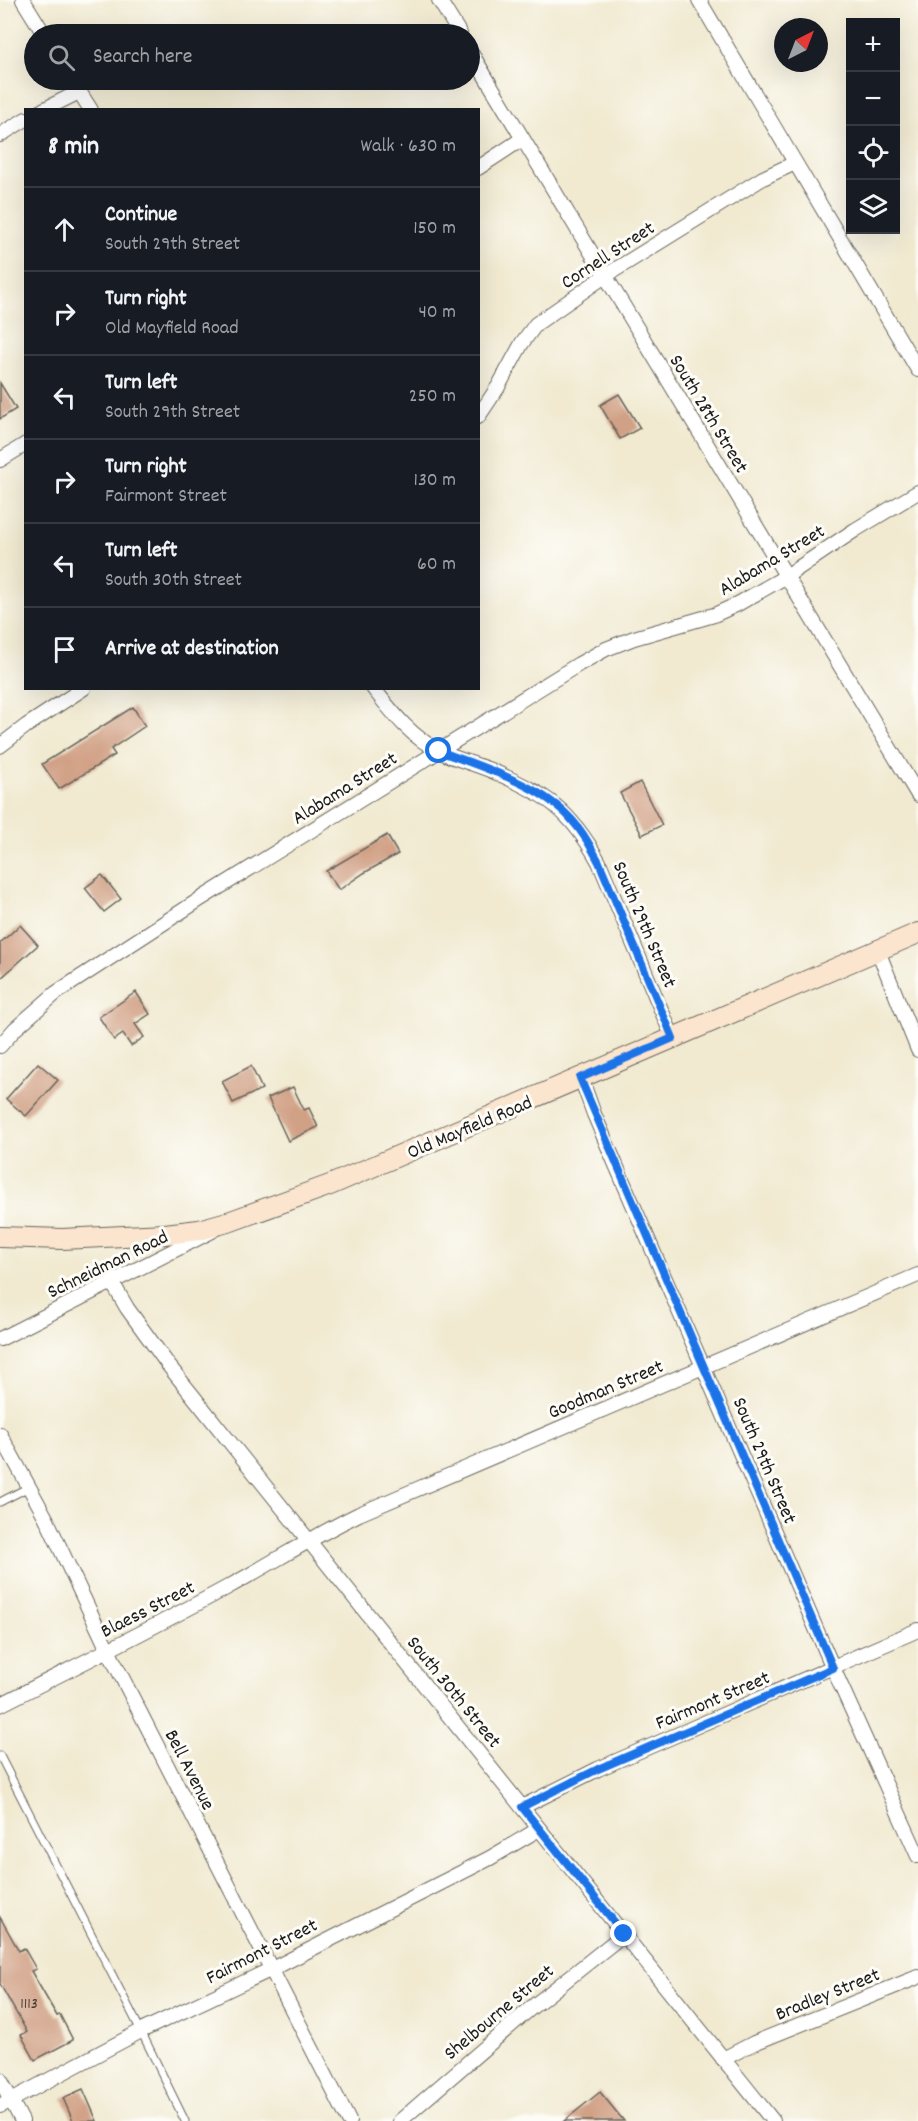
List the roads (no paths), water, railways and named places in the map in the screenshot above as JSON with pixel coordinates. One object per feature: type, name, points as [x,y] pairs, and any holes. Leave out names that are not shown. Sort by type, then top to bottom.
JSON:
[{"type":"main road","name":"Old Mayfield Road","points":[[0,1237],[62,1239],[165,1234],[199,1230],[231,1221],[330,1185],[918,933]]},
{"type":"street","points":[[23,0],[38,24]]},
{"type":"street","points":[[439,0],[454,24]]},
{"type":"street","points":[[699,0],[918,370]]},
{"type":"street","name":"South 28th Street","points":[[480,68],[918,795]]},
{"type":"street","points":[[47,108],[79,92],[90,108]]},
{"type":"street","points":[[0,135],[24,121]]},
{"type":"street","points":[[480,167],[522,139]]},
{"type":"street","name":"Cornell Street","points":[[480,414],[522,343],[537,324],[605,276],[763,178],[795,163]]},
{"type":"street","points":[[0,460],[24,445]]},
{"type":"street","name":"Alabama Street","points":[[0,1046],[15,1029],[56,993],[209,894],[606,649],[634,638],[714,615],[736,605],[785,577],[855,530],[918,492]]},
{"type":"street","points":[[0,746],[81,690]]},
{"type":"street","name":"South 29th Street","points":[[374,690],[414,735],[439,751],[490,770],[529,789],[550,801],[570,818],[586,838],[599,862],[673,1038]]},
{"type":"street","points":[[878,951],[918,1050]]},
{"type":"street","name":"South 29th Street","points":[[580,1078],[833,1668],[918,1856]]},
{"type":"street","name":"Schneidman Road","points":[[0,1338],[174,1253],[231,1221]]},
{"type":"street","name":"Goodman Street","points":[[308,1540],[359,1514],[918,1275]]},
{"type":"street","name":"South 30th Street","points":[[112,1282],[127,1308],[169,1366],[773,2121]]},
{"type":"street","name":"Bell Avenue","points":[[0,1434],[46,1518],[108,1650],[350,2121]]},
{"type":"street","name":"Blaess Street","points":[[0,1705],[259,1570],[308,1540]]},
{"type":"street","name":"Fairmont Street","points":[[522,1807],[598,1769],[918,1630]]},
{"type":"street","name":"Fairmont Street","points":[[6,2103],[141,2031],[272,1969],[490,1858],[539,1829]]},
{"type":"street","name":"Shelbourne Street","points":[[400,2121],[540,2001],[624,1934]]},
{"type":"street","name":"Bradley Street","points":[[723,2059],[750,2045],[918,1977]]},
{"type":"street","points":[[0,2079],[6,2103],[22,2121]]},
{"type":"lane","points":[[0,1502],[29,1487]]},
{"type":"lane","points":[[0,1756],[185,2121]]}]
